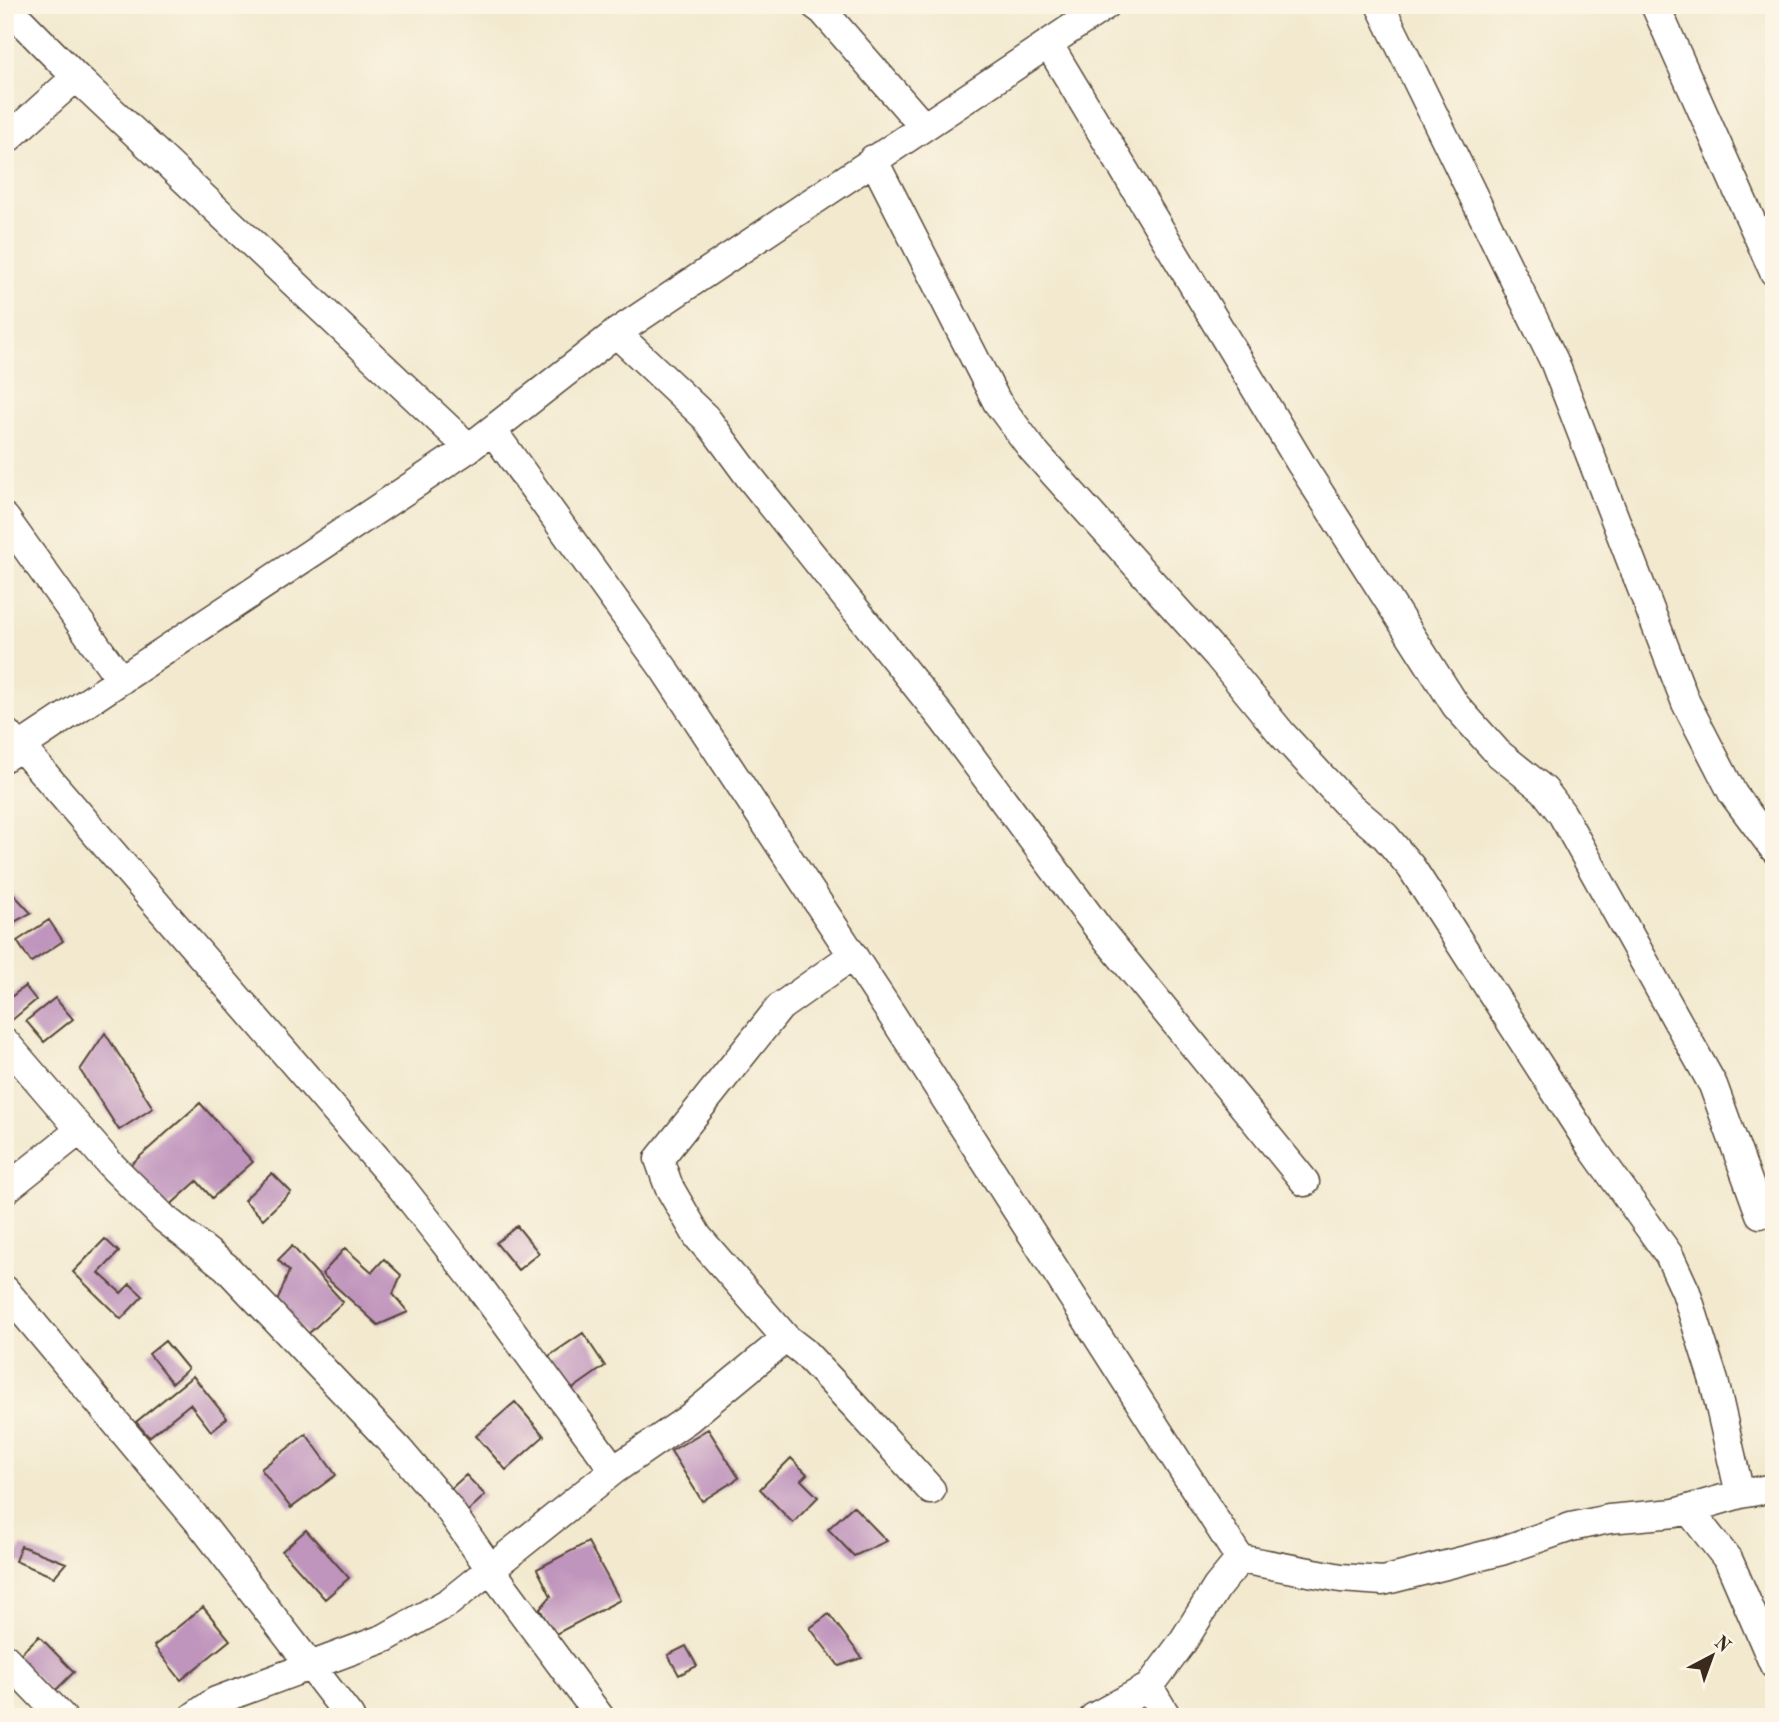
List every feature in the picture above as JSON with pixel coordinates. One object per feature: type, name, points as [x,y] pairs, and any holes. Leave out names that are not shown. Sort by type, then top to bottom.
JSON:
[{"type":"street","points":[[5,5],[76,77],[468,448]]},
{"type":"street","points":[[815,5],[923,126]]},
{"type":"street","points":[[614,1470],[478,1285],[401,1187],[10,746],[121,680],[468,448],[616,332],[1106,5]]},
{"type":"street","points":[[1380,5],[1554,361],[1686,703],[1733,793],[1774,849]]},
{"type":"street","points":[[1655,5],[1774,272]]},
{"type":"street","points":[[1049,45],[1301,464],[1456,706],[1499,753],[1544,790],[1562,814],[1713,1085],[1760,1214]]},
{"type":"street","points":[[5,141],[76,77]]},
{"type":"street","points":[[873,159],[997,401],[1033,450],[1218,656],[1282,734],[1345,802],[1385,836],[1412,867],[1590,1145],[1669,1255],[1686,1292],[1714,1381],[1740,1494]]},
{"type":"street","points":[[616,332],[706,418],[748,475],[943,719],[1098,928],[1305,1182]]},
{"type":"street","points":[[492,430],[664,669],[853,956],[1240,1559],[1341,1578],[1383,1581],[1500,1551],[1571,1527],[1609,1519],[1675,1513],[1740,1494],[1774,1488]]},
{"type":"street","points":[[5,518],[121,680]]},
{"type":"street","points":[[853,956],[780,1007],[659,1159],[669,1187],[698,1237],[786,1338],[804,1352],[931,1490]]},
{"type":"street","points":[[5,1042],[80,1130],[165,1219],[226,1267],[399,1450],[446,1506],[600,1717]]},
{"type":"street","points":[[5,1191],[80,1130]]},
{"type":"street","points":[[5,1290],[204,1528],[350,1717]]},
{"type":"street","points":[[193,1717],[216,1701],[385,1638],[450,1602],[614,1470],[688,1419],[786,1338]]},
{"type":"street","points":[[1688,1509],[1729,1561],[1774,1665]]},
{"type":"street","points":[[1094,1717],[1149,1687],[1182,1643],[1217,1587],[1240,1559]]},
{"type":"street","points":[[5,1658],[62,1717]]},
{"type":"street","points":[[1149,1687],[1167,1717]]},
{"type":"building","points":[[5,885],[31,913],[5,927]]},
{"type":"building","points":[[49,920],[63,941],[31,962],[17,941]]},
{"type":"building","points":[[25,986],[36,1000],[11,1021],[5,1015],[5,1002]]},
{"type":"building","points":[[55,998],[73,1019],[44,1042],[26,1021]]},
{"type":"building","points":[[105,1033],[153,1108],[119,1130],[80,1070]]},
{"type":"building","points":[[200,1103],[253,1162],[212,1198],[197,1181],[166,1209],[128,1167]]},
{"type":"building","points":[[272,1173],[291,1192],[263,1219],[244,1200]]},
{"type":"building","points":[[517,1226],[539,1253],[518,1270],[496,1243]]},
{"type":"building","points":[[105,1239],[119,1252],[99,1273],[121,1293],[130,1284],[143,1296],[121,1319],[73,1272]]},
{"type":"building","points":[[292,1246],[343,1302],[307,1335],[277,1302],[289,1271],[278,1260]]},
{"type":"building","points":[[345,1248],[372,1272],[384,1259],[401,1275],[393,1294],[408,1312],[378,1325],[322,1274]]},
{"type":"building","points":[[583,1333],[605,1366],[568,1392],[546,1358]]},
{"type":"building","points":[[165,1341],[188,1369],[172,1383],[149,1354]]},
{"type":"building","points":[[193,1376],[227,1418],[211,1431],[190,1404],[149,1437],[136,1422]]},
{"type":"building","points":[[515,1402],[544,1436],[506,1470],[476,1436]]},
{"type":"building","points":[[708,1429],[739,1478],[702,1501],[671,1451]]},
{"type":"building","points":[[306,1434],[336,1475],[291,1508],[261,1469]]},
{"type":"building","points":[[791,1458],[807,1474],[801,1480],[818,1497],[793,1523],[760,1489]]},
{"type":"building","points":[[466,1475],[485,1495],[465,1514],[446,1493]]},
{"type":"building","points":[[853,1506],[887,1541],[854,1556],[828,1529]]},
{"type":"building","points":[[306,1530],[349,1578],[325,1599],[282,1551]]},
{"type":"building","points":[[588,1542],[620,1600],[554,1635],[540,1609],[551,1596],[537,1569]]},
{"type":"building","points":[[21,1546],[66,1563],[54,1577],[15,1561]]},
{"type":"building","points":[[203,1607],[230,1640],[181,1680],[154,1646]]},
{"type":"building","points":[[829,1614],[862,1658],[839,1666],[810,1628]]},
{"type":"building","points":[[39,1636],[74,1672],[52,1694],[17,1657]]},
{"type":"building","points":[[686,1646],[697,1666],[679,1675],[668,1655]]}]
